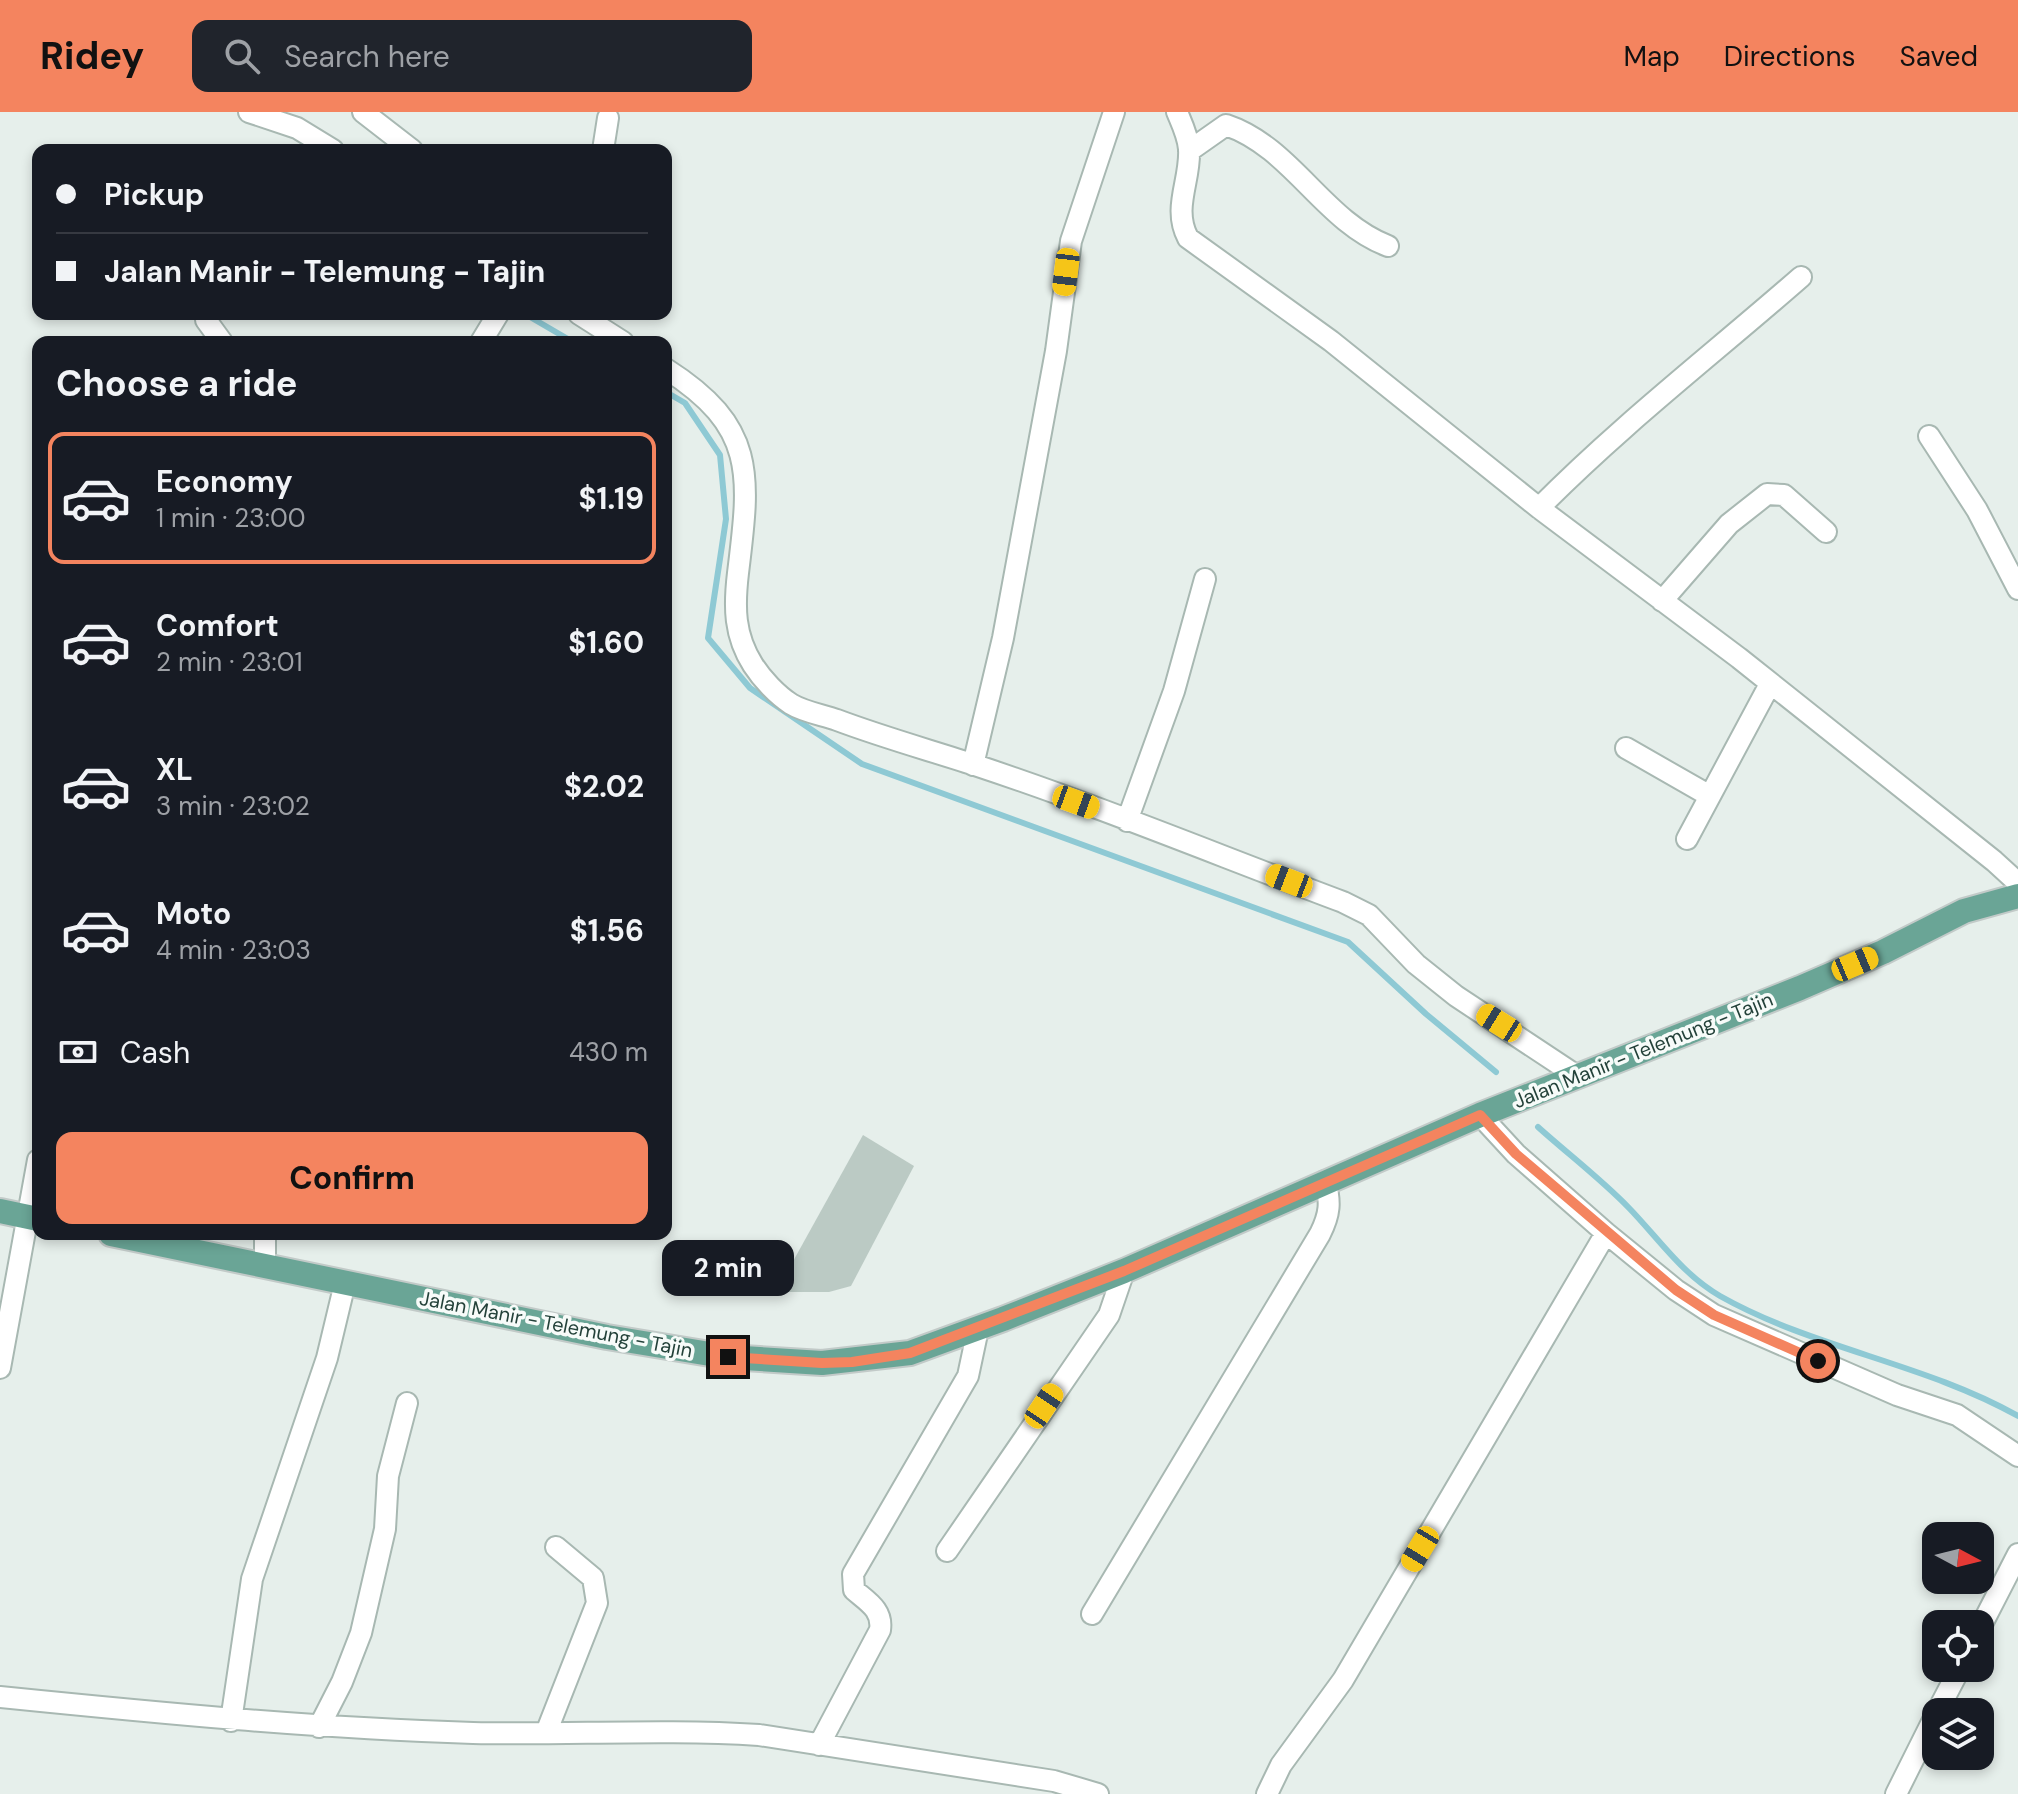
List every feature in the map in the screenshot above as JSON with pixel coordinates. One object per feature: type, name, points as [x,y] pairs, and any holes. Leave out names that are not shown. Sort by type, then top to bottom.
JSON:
[{"type":"main road","name":"Jalan Manir - Telemung - Tajin","points":[[140,1240],[607,1337],[728,1357],[782,1362],[852,1362],[910,1353],[1124,1271],[1480,1115],[1828,976],[1964,911],[2018,896]]},
{"type":"main road","points":[[0,1211],[32,1218]]},
{"type":"street","points":[[249,112],[297,128],[323,144]]},
{"type":"street","points":[[363,112],[404,144]]},
{"type":"street","points":[[973,765],[1003,638],[1056,351],[1071,241],[1114,112]]},
{"type":"street","points":[[1177,112],[1189,151],[1181,211],[1182,226],[1188,238],[1331,341],[1539,508],[1770,684],[2018,883]]},
{"type":"street","points":[[604,144],[608,118]]},
{"type":"street","points":[[1189,151],[1234,119],[1241,130],[1282,159],[1320,200],[1357,230],[1388,246]]},
{"type":"street","points":[[1539,508],[1606,441],[1689,376],[1801,277]]},
{"type":"street","points":[[588,320],[614,336]]},
{"type":"street","points":[[672,373],[697,389],[723,418],[738,441],[745,479],[745,519],[734,609],[738,632],[753,664],[767,683],[792,704],[1127,821],[1369,915],[1416,964],[1456,996],[1577,1076]]},
{"type":"street","points":[[1929,436],[1977,510],[2018,589]]},
{"type":"street","points":[[1662,601],[1729,524],[1767,494],[1784,495],[1826,532]]},
{"type":"street","points":[[1127,821],[1174,691],[1205,579]]},
{"type":"street","points":[[1687,839],[1770,684]]},
{"type":"street","points":[[1626,748],[1710,796]]},
{"type":"street","points":[[1480,1115],[1516,1154],[1606,1233],[1676,1290],[1714,1315],[1897,1395],[1957,1415],[2018,1456]]},
{"type":"street","points":[[1092,1614],[1320,1234],[1329,1217],[1330,1199],[1325,1181]]},
{"type":"street","points":[[0,1368],[32,1218]]},
{"type":"street","points":[[1267,1794],[1281,1765],[1343,1680],[1606,1233]]},
{"type":"street","points":[[265,1240],[265,1266]]},
{"type":"street","points":[[947,1551],[1109,1315],[1124,1271]]},
{"type":"street","points":[[231,1721],[252,1579],[327,1358],[345,1283]]},
{"type":"street","points":[[819,1745],[880,1630],[882,1620],[878,1611],[854,1590],[853,1574],[968,1376],[978,1329]]},
{"type":"street","points":[[319,1727],[342,1682],[361,1633],[385,1529],[388,1476],[407,1403]]},
{"type":"street","points":[[546,1733],[597,1603],[593,1578],[556,1547]]},
{"type":"street","points":[[1989,1610],[2018,1554]]},
{"type":"street","points":[[0,1697],[319,1727],[546,1733],[718,1732],[1054,1781],[1098,1794]]},
{"type":"street","points":[[1896,1794],[1922,1743]]},
{"type":"building","points":[[863,1135],[914,1166],[851,1286],[829,1292],[776,1292]]},
{"type":"waterway","points":[[535,320],[563,336]]},
{"type":"waterway","points":[[672,395],[685,403],[720,455],[726,519],[708,638],[750,688],[862,764],[1348,942],[1426,1014],[1496,1072]]},
{"type":"waterway","points":[[1538,1127],[1618,1197],[1682,1267],[1720,1296],[1793,1330],[1945,1382],[2018,1416]]},
{"type":"route","points":[[728,1357],[822,1363],[910,1353],[1124,1271],[1480,1115],[1516,1154],[1676,1290],[1714,1315],[1818,1361]]}]
